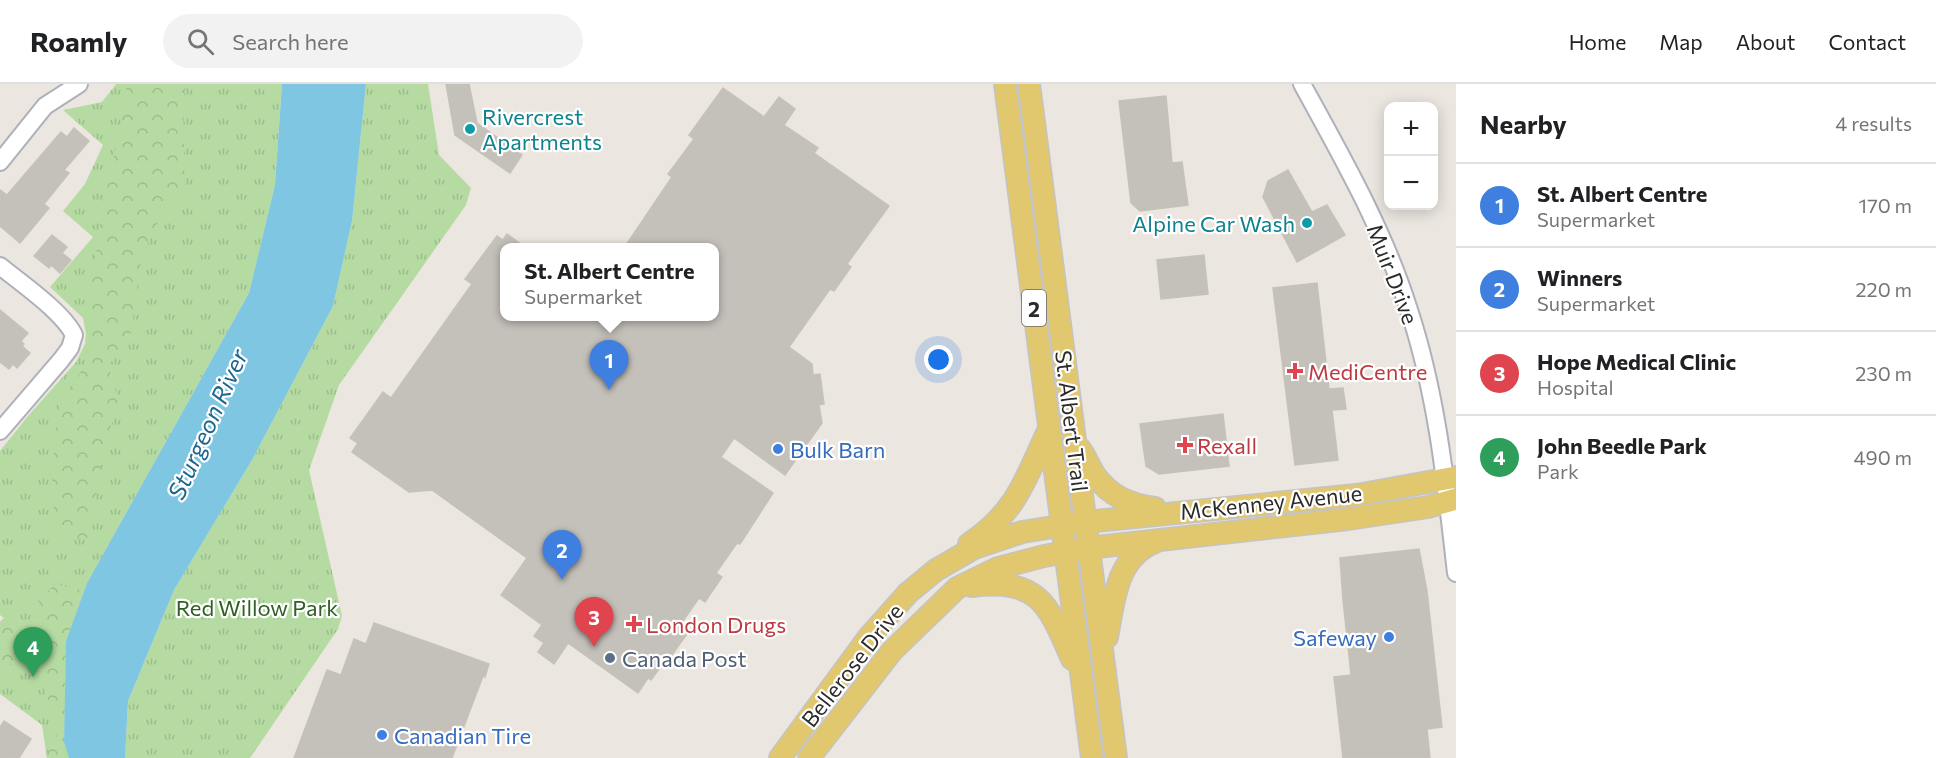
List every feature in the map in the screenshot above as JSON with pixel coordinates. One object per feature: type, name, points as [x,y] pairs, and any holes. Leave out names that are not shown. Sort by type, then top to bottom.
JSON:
[{"type":"main road","name":"St. Albert Trail","points":[[1005,84],[1092,758]]},
{"type":"main road","name":"St. Albert Trail","points":[[1029,84],[1116,758]]},
{"type":"main road","points":[[936,570],[987,531],[1006,513],[1019,493],[1049,429]]},
{"type":"main road","points":[[1075,441],[1096,477],[1110,492],[1132,503],[1186,511]]},
{"type":"main road","name":"McKenney Avenue","points":[[1062,526],[1186,511],[1357,495],[1451,478]]},
{"type":"main road","name":"McKenney Avenue","points":[[1065,552],[1358,517],[1428,507],[1452,500]]},
{"type":"main road","name":"Bellerose Drive","points":[[780,758],[868,638],[908,593],[936,570],[974,548],[1022,532],[1062,526]]},
{"type":"main road","points":[[1103,655],[1117,587],[1124,567],[1143,547],[1164,539]]},
{"type":"main road","name":"Bellerose Drive","points":[[809,758],[892,651],[957,588],[998,568],[1065,552]]},
{"type":"main road","points":[[957,588],[1002,584],[1012,585],[1032,594],[1041,601],[1054,618],[1082,680]]},
{"type":"street","points":[[0,162],[45,106],[79,84]]},
{"type":"street","name":"Muir Drive","points":[[1302,84],[1374,221],[1410,310],[1451,478],[1456,573]]},
{"type":"street","points":[[0,266],[56,312],[69,326],[74,336],[70,348],[61,360],[0,431]]},
{"type":"green space","points":[[116,84],[282,84],[275,185],[249,293],[87,583],[66,641],[64,742],[69,758],[47,758],[42,725],[0,694],[0,622],[4,618],[0,615],[0,451],[76,362],[85,344],[83,318],[50,287],[93,237],[63,211],[85,184],[103,145],[63,110],[102,102]]},
{"type":"green space","points":[[127,84],[187,84],[183,97],[185,195],[167,204],[141,258],[130,342],[108,365],[118,399],[98,476],[91,537],[69,541],[55,529],[52,475],[57,419],[63,397],[86,364],[93,341],[88,289],[99,239],[102,201],[119,136]]},
{"type":"green space","name":"Red Willow Park","points":[[366,84],[428,84],[439,155],[471,188],[466,205],[339,385],[309,470],[342,616],[338,629],[250,758],[125,758],[128,701],[174,590],[252,460],[333,306],[352,221]]},
{"type":"green space","points":[[56,584],[84,591],[66,641],[64,742],[69,758],[47,758],[46,754],[57,738],[59,718],[45,692],[39,662],[8,664],[0,670],[0,622],[4,618],[29,635],[38,635],[39,599]]},
{"type":"water","name":"Sturgeon River","points":[[282,84],[366,84],[352,221],[333,306],[252,460],[174,590],[128,701],[125,758],[69,758],[64,742],[66,641],[87,583],[249,293],[275,185]]},
{"type":"building","name":"Rivercrest Apartments","points":[[446,84],[469,84],[477,123],[522,155],[510,173],[455,135]]},
{"type":"building","points":[[723,88],[764,117],[779,97],[795,109],[784,125],[818,148],[814,153],[889,206],[847,264],[851,267],[834,291],[830,289],[789,347],[812,364],[813,375],[820,374],[824,404],[819,405],[822,423],[785,475],[734,438],[721,457],[773,493],[740,544],[737,543],[716,573],[722,577],[705,602],[699,598],[680,625],[689,631],[667,662],[665,661],[651,680],[648,678],[638,693],[568,643],[554,664],[538,652],[544,643],[534,636],[542,625],[501,595],[527,558],[432,490],[409,492],[352,452],[358,443],[350,438],[383,392],[391,398],[472,284],[465,279],[497,236],[503,240],[507,234],[519,243],[500,243],[500,321],[719,321],[719,243],[627,243],[672,177],[668,174],[694,139],[689,135]]},
{"type":"building","points":[[1166,96],[1172,163],[1182,162],[1188,205],[1140,211],[1131,203],[1119,101]]},
{"type":"building","points":[[74,128],[89,141],[64,170],[69,173],[44,204],[49,208],[20,243],[0,226],[0,190],[7,195],[61,132],[67,137]]},
{"type":"building","name":"Alpine Car Wash","points":[[1288,170],[1312,212],[1327,205],[1345,235],[1297,262],[1263,197],[1268,181]]},
{"type":"building","points":[[52,235],[67,247],[62,253],[71,260],[60,273],[51,265],[49,268],[34,256]]},
{"type":"building","points":[[1204,255],[1208,294],[1161,299],[1157,260]]},
{"type":"building","points":[[1317,283],[1329,389],[1343,388],[1346,409],[1332,410],[1338,460],[1295,465],[1273,288]]},
{"type":"building","points":[[0,310],[28,333],[21,341],[24,344],[22,346],[30,353],[17,368],[13,364],[9,369],[0,362]]},
{"type":"building","name":"Rexall","points":[[1223,414],[1229,466],[1159,474],[1146,466],[1140,424]]},
{"type":"building","name":"Safeway","points":[[1419,549],[1427,591],[1442,727],[1427,729],[1430,758],[1343,758],[1334,677],[1351,675],[1340,558]]},
{"type":"building","points":[[374,623],[489,664],[452,758],[294,758],[327,670],[341,675],[354,639],[366,644]]},
{"type":"building","points":[[4,721],[31,739],[19,758],[0,758],[0,727]]},
{"type":"place","name":"Rivercrest Apartments","points":[[470,129]]},
{"type":"place","name":"Alpine Car Wash","points":[[1307,223]]},
{"type":"place","name":"MediCentre","points":[[1295,371]]},
{"type":"place","name":"St. Albert Centre","points":[[609,390]]},
{"type":"place","name":"Rexall","points":[[1185,445]]},
{"type":"place","name":"Bulk Barn","points":[[778,449]]},
{"type":"place","name":"Winners","points":[[562,580]]},
{"type":"place","name":"London Drugs","points":[[634,624]]},
{"type":"place","name":"Safeway","points":[[1389,637]]},
{"type":"place","name":"Hope Medical Clinic","points":[[594,647]]},
{"type":"place","name":"Canada Post","points":[[610,658]]},
{"type":"place","name":"John Beedle Park","points":[[33,677]]},
{"type":"place","name":"Canadian Tire","points":[[382,735]]}]
